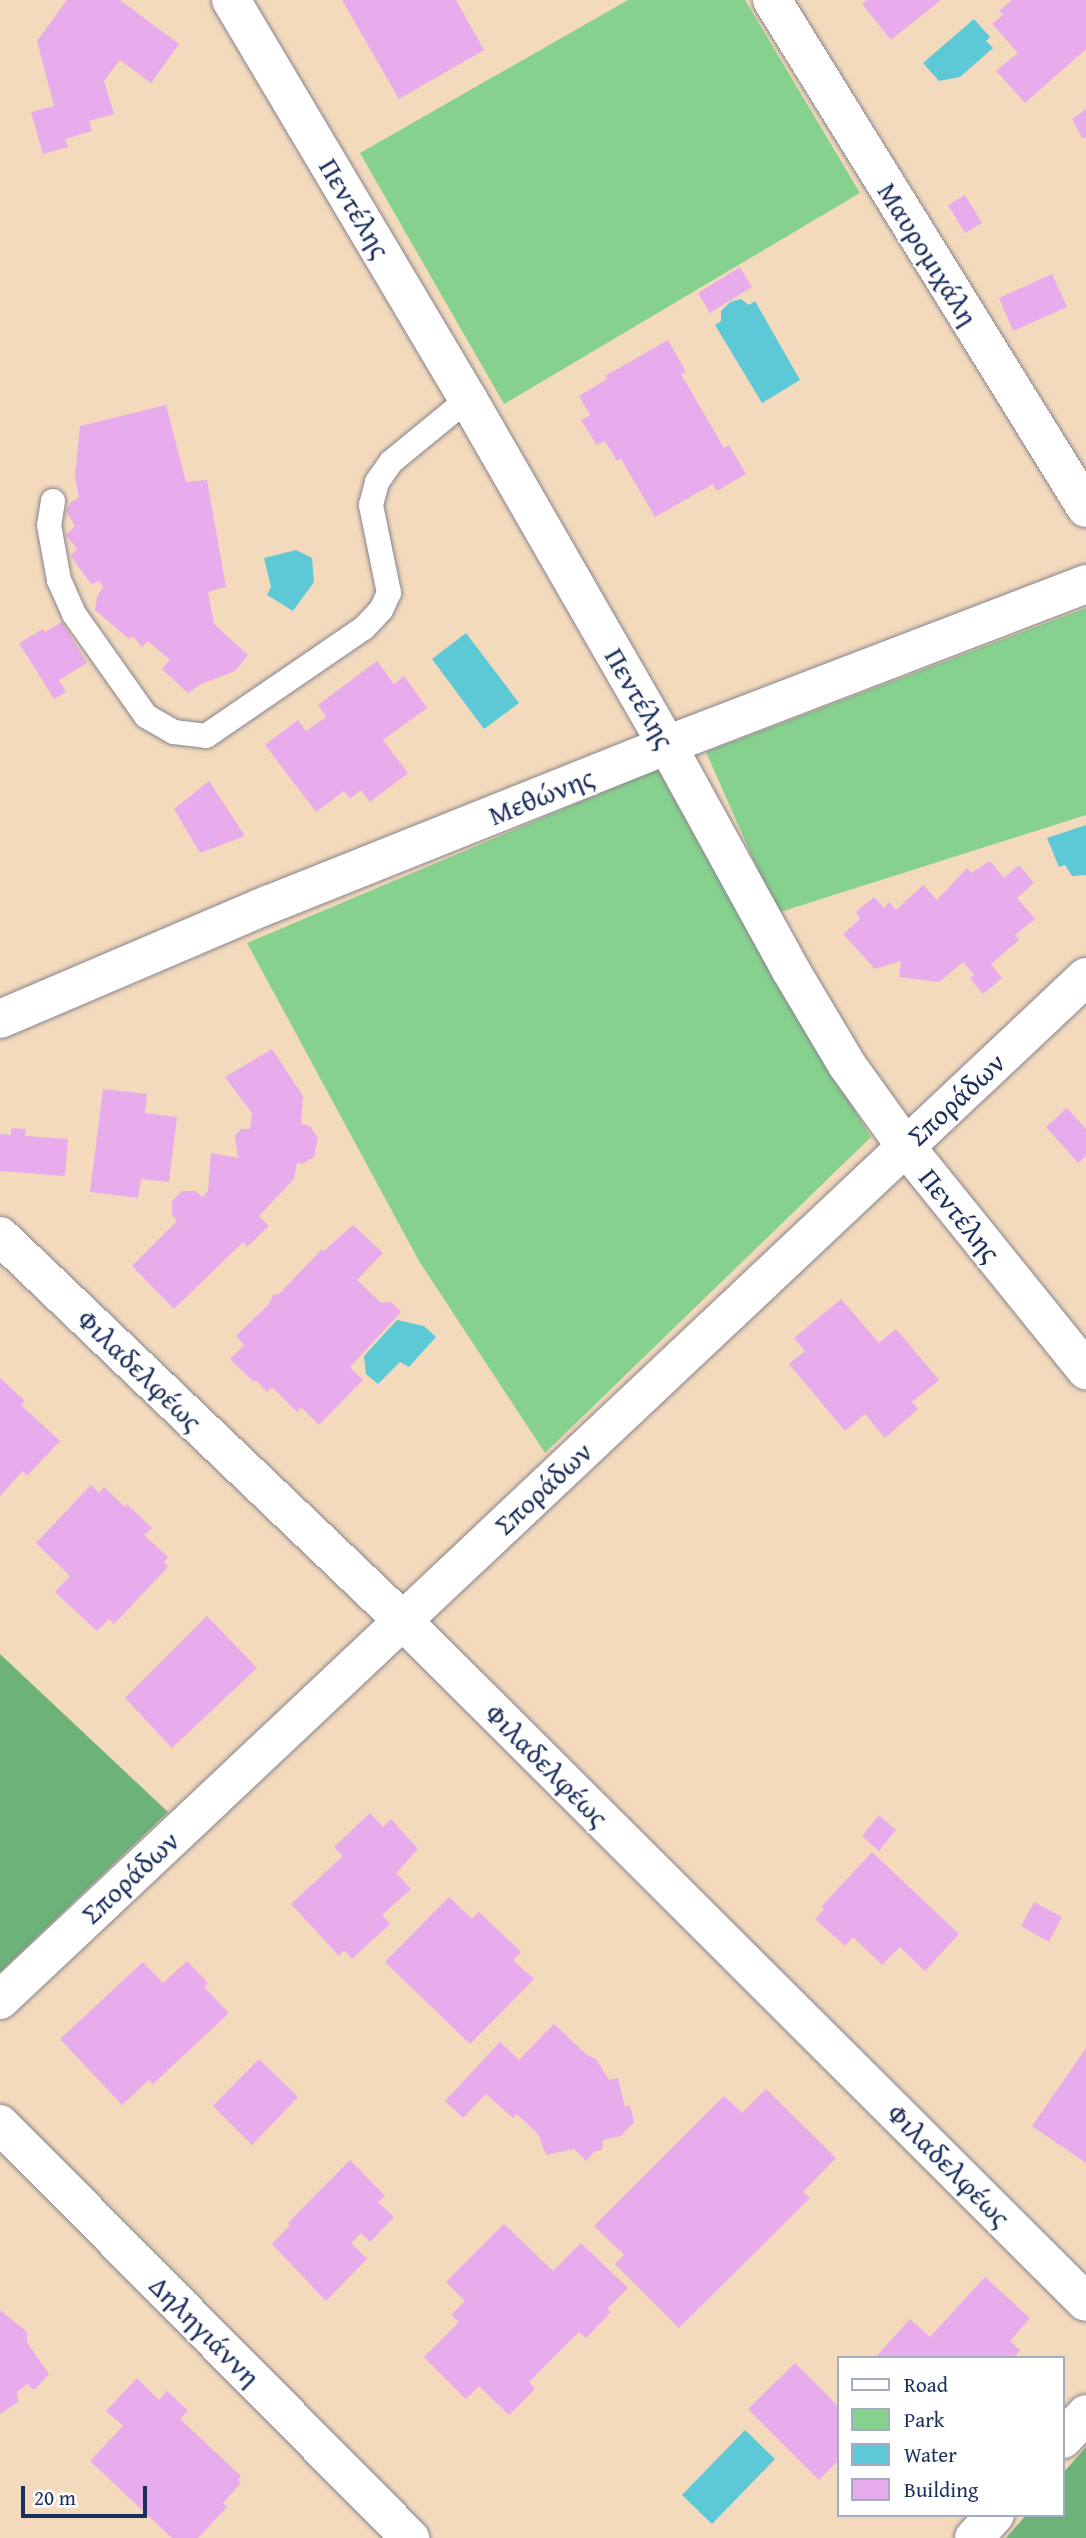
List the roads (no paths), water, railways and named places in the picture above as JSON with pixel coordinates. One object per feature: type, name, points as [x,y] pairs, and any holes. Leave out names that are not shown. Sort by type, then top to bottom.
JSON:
[{"type":"street","name":"Πεντέλης","points":[[231,0],[468,399],[847,1065],[906,1146],[1086,1370]]},
{"type":"street","name":"Μαυρομιχάλη","points":[[772,0],[1086,508]]},
{"type":"street","name":"Μεθώνης","points":[[0,1019],[283,899],[667,745],[1086,584]]},
{"type":"street","name":"Σποράδων","points":[[0,2000],[1086,977]]},
{"type":"street","name":"Φιλαδελφέως","points":[[0,1236],[402,1621],[1086,2302]]},
{"type":"street","name":"Δηληγιάννη","points":[[0,2124],[410,2538]]},
{"type":"street","points":[[1065,2437],[1086,2414]]},
{"type":"street","points":[[974,2538],[993,2517]]},
{"type":"lane","points":[[53,501],[49,524],[59,580],[74,614],[146,716],[174,732],[206,736],[364,628],[382,610],[389,593],[371,505],[377,482],[391,462],[468,399]]},
{"type":"water","points":[[974,19],[990,37],[986,41],[993,48],[960,77],[939,81],[923,63]]},
{"type":"water","points":[[741,299],[749,305],[755,301],[800,380],[762,403],[715,325],[721,321],[721,311],[730,302]]},
{"type":"water","points":[[296,550],[312,558],[314,582],[293,611],[267,595],[271,587],[264,558]]},
{"type":"water","points":[[466,633],[519,703],[484,729],[432,659]]},
{"type":"water","points":[[1086,825],[1086,875],[1072,876],[1065,865],[1059,867],[1047,838]]},
{"type":"water","points":[[397,1320],[424,1326],[436,1337],[409,1367],[400,1362],[378,1384],[366,1374],[364,1356]]},
{"type":"water","points":[[745,2430],[775,2459],[712,2524],[682,2495]]}]
